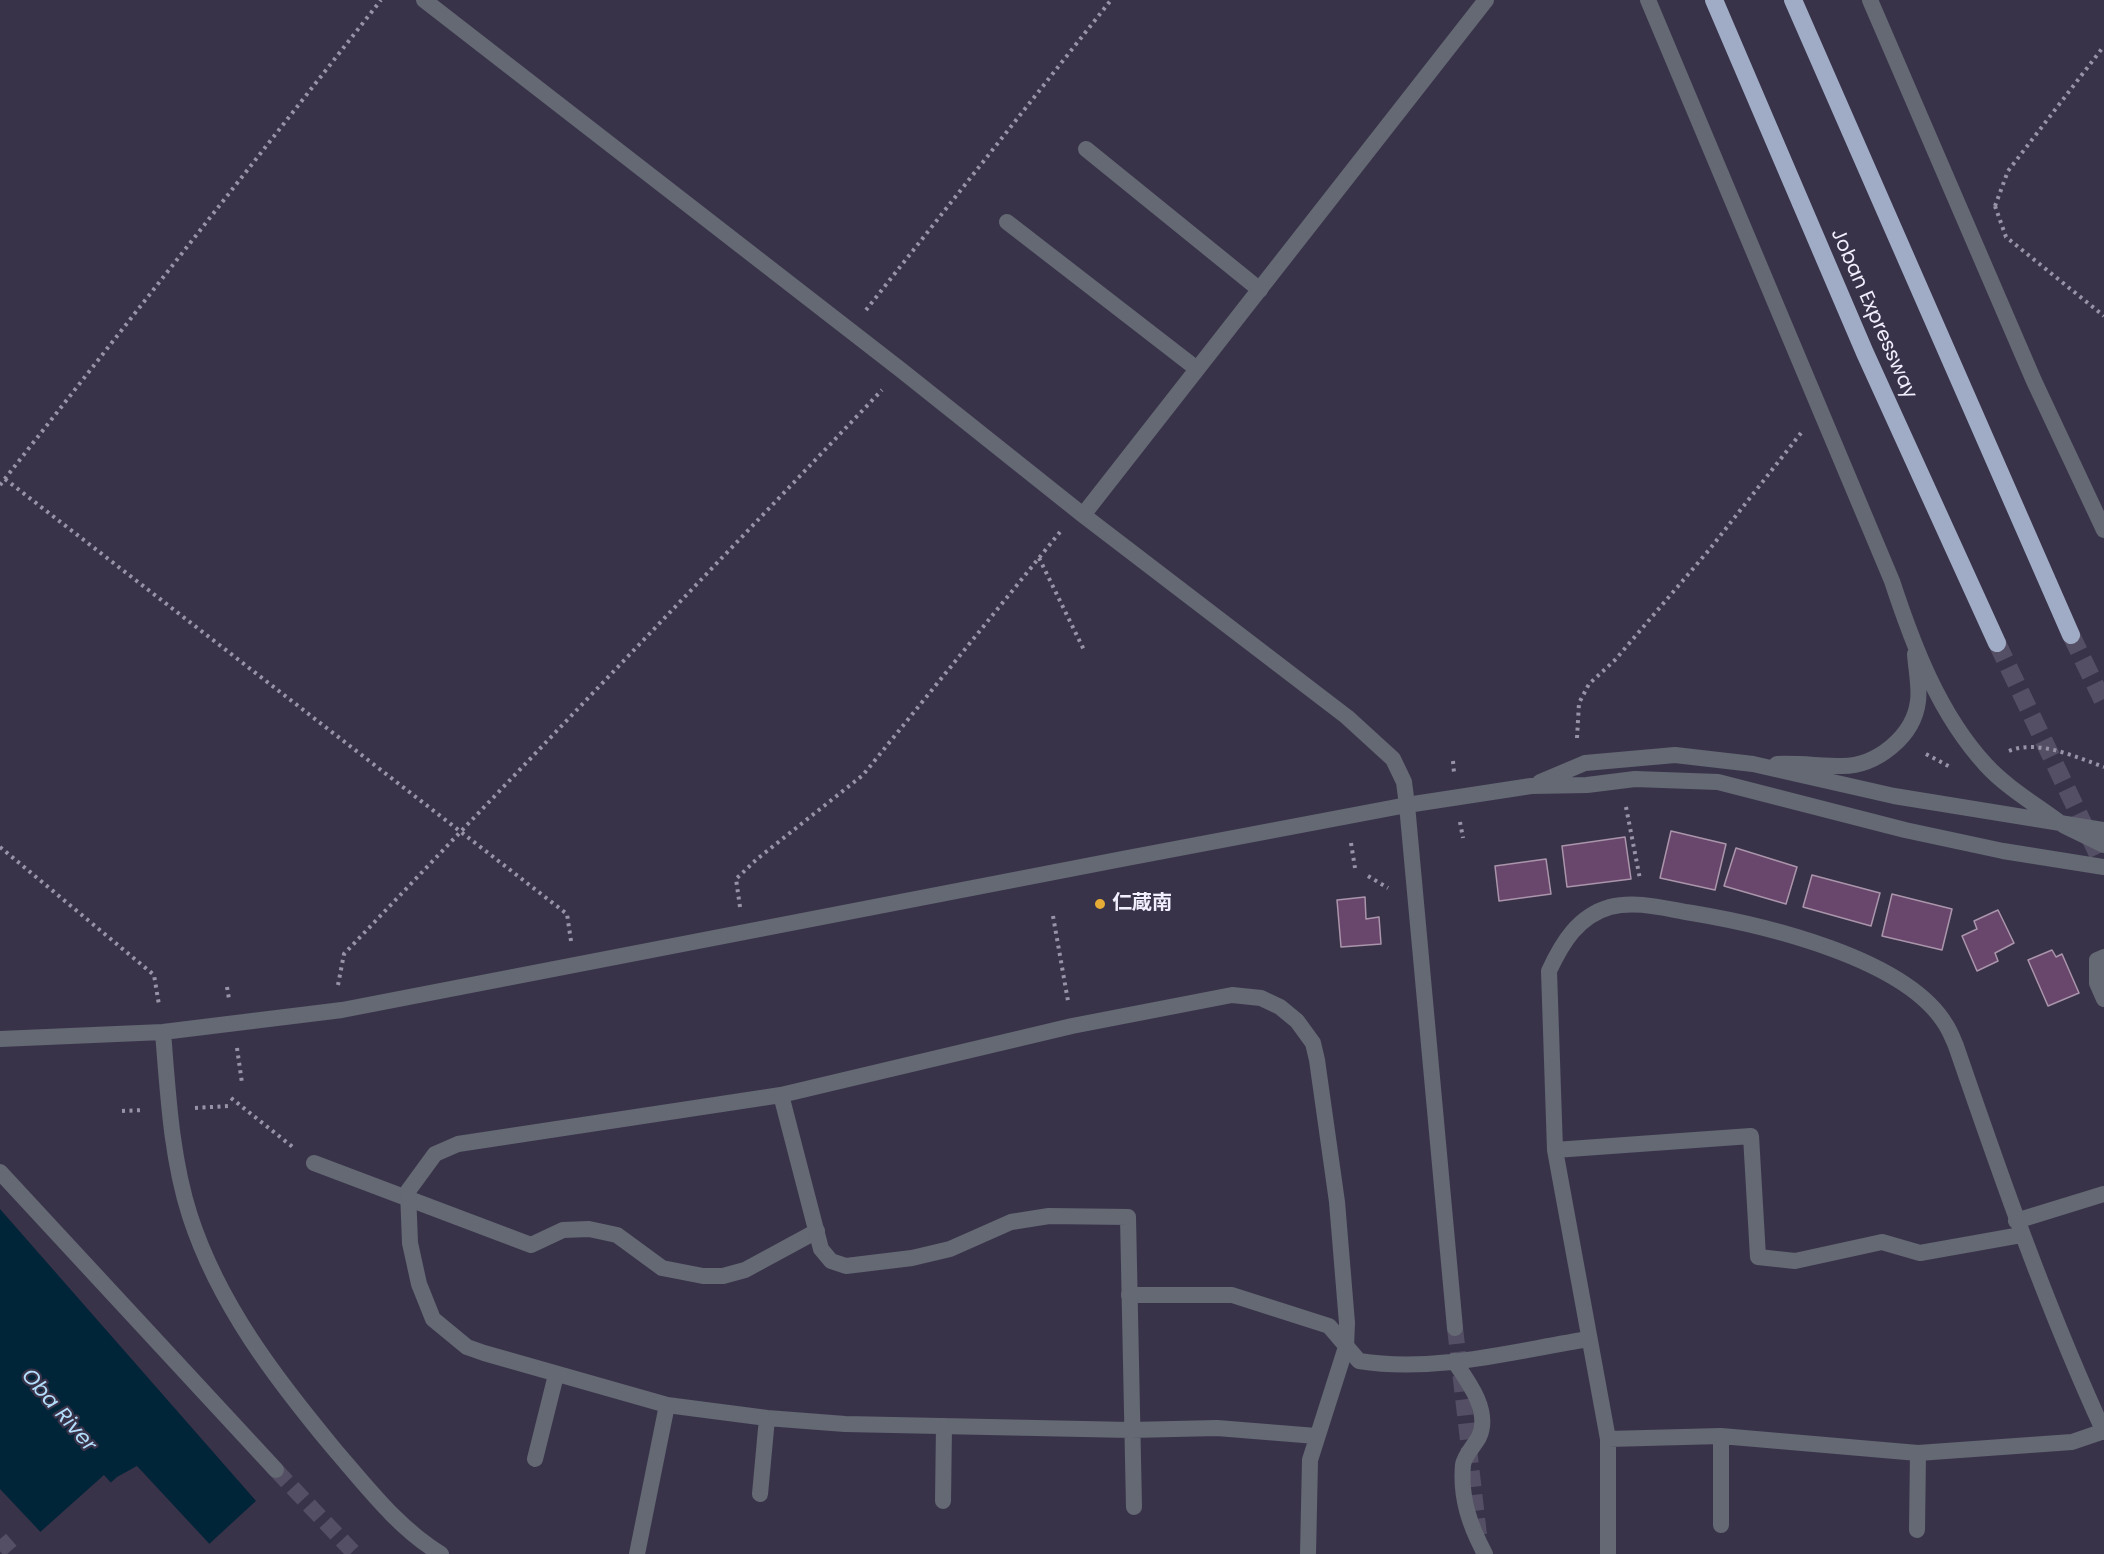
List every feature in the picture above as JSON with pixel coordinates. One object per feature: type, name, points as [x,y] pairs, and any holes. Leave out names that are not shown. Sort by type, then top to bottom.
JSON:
[{"type":"highway","name":"Joban Expressway","points":[[1714,0],[1865,353],[1997,643]]},
{"type":"highway","points":[[1792,0],[2071,636]]},
{"type":"street","points":[[424,0],[901,370],[1080,513],[1347,717],[1393,759],[1404,782],[1407,805],[1455,1328]]},
{"type":"street","points":[[1080,513],[1260,290],[1486,0]]},
{"type":"street","points":[[1648,0],[1892,581],[1914,648],[1958,728],[1986,766],[2062,825],[2104,845]]},
{"type":"street","points":[[1870,0],[2034,381],[2104,530]]},
{"type":"street","points":[[1086,149],[1260,290]]},
{"type":"street","points":[[1007,222],[1197,369]]},
{"type":"street","points":[[1753,764],[1812,763],[1844,766],[1867,761],[1888,749],[1908,730],[1918,702],[1914,648]]},
{"type":"street","points":[[1531,786],[1585,763],[1675,755],[1753,764],[1894,796],[2104,830]]},
{"type":"street","points":[[0,1039],[163,1032],[342,1010],[1407,805],[1531,786],[1587,785],[1635,779],[1718,782],[1905,830],[2003,851],[2104,867]]},
{"type":"street","points":[[1608,1439],[1721,1436],[1918,1452],[2072,1442],[2104,1431],[2053,1319],[2018,1228],[1956,1046],[1946,1024],[1928,1003],[1887,974],[1782,932],[1752,923],[1645,905],[1611,907],[1576,926],[1562,945],[1549,971],[1555,1150],[1608,1439],[1608,1554]]},
{"type":"street","points":[[2104,957],[2097,960],[2097,983],[2104,999]]},
{"type":"street","points":[[1308,1554],[1309,1470],[1316,1436],[1346,1347],[1347,1323],[1337,1202],[1313,1043],[1297,1021],[1280,1007],[1261,998],[1232,995],[1072,1026],[781,1095],[458,1144],[435,1154],[408,1191],[410,1243],[418,1284],[434,1318],[467,1347],[556,1376],[667,1405],[767,1418],[845,1424],[1131,1430],[1217,1428],[1316,1436]]},
{"type":"street","points":[[163,1032],[169,1109],[180,1176],[190,1216],[224,1295],[260,1355],[351,1469],[395,1518],[441,1554]]},
{"type":"street","points":[[781,1095],[821,1249],[831,1261],[846,1266],[912,1258],[950,1249],[1011,1222],[1049,1216],[1128,1217],[1134,1507]]},
{"type":"street","points":[[1555,1150],[1751,1136],[1758,1257],[1795,1261],[1882,1242],[1920,1253],[2018,1228],[2104,1194]]},
{"type":"street","points":[[314,1163],[408,1201],[531,1245],[563,1230],[589,1228],[617,1235],[662,1268],[702,1276],[723,1276],[745,1270],[817,1231]]},
{"type":"street","points":[[0,1172],[276,1470]]},
{"type":"street","points":[[1129,1294],[1232,1295],[1329,1326],[1359,1361],[1387,1365],[1413,1366],[1454,1361],[1589,1339]]},
{"type":"street","points":[[1454,1361],[1472,1386],[1480,1407],[1481,1432],[1463,1462],[1463,1484],[1465,1507],[1474,1534],[1485,1554]]},
{"type":"street","points":[[535,1459],[556,1376]]},
{"type":"street","points":[[637,1554],[667,1405]]},
{"type":"street","points":[[760,1494],[767,1418]]},
{"type":"street","points":[[943,1501],[944,1426]]},
{"type":"street","points":[[1721,1436],[1721,1525]]},
{"type":"street","points":[[1917,1530],[1918,1452]]},
{"type":"path","points":[[0,485],[381,0]]},
{"type":"path","points":[[849,331],[1111,0]]},
{"type":"path","points":[[2104,46],[2008,171],[1995,206],[2006,237],[2104,316]]},
{"type":"path","points":[[1966,221],[1995,206]]},
{"type":"path","points":[[342,1010],[338,981],[344,954],[901,370]]},
{"type":"path","points":[[1579,766],[1576,737],[1579,704],[1589,684],[1615,660],[1709,550],[1819,408]]},
{"type":"path","points":[[5,479],[567,914],[576,965]]},
{"type":"path","points":[[744,932],[736,879],[757,859],[863,775],[1039,558],[1080,513]]},
{"type":"path","points":[[1039,558],[1085,652]]},
{"type":"path","points":[[2000,755],[2019,747],[2064,752],[2104,767]]},
{"type":"path","points":[[1626,806],[1645,905]]},
{"type":"path","points":[[0,847],[154,975],[163,1032]]},
{"type":"path","points":[[1053,916],[1072,1026]]},
{"type":"path","points":[[231,1098],[314,1163]]},
{"type":"water","name":"Oba River","points":[[0,1209],[264,1510],[216,1551],[137,1466],[117,1477],[48,1540],[0,1489]]},
{"type":"pier","points":[[104,1475],[113,1485],[50,1543],[46,1543],[38,1534]]},
{"type":"pier","points":[[258,1499],[266,1512],[214,1554],[207,1546]]},
{"type":"building","points":[[1671,831],[1726,844],[1715,890],[1660,878]]},
{"type":"building","points":[[1625,837],[1631,879],[1567,887],[1562,846]]},
{"type":"building","points":[[1736,848],[1797,867],[1786,904],[1724,886]]},
{"type":"building","points":[[1546,859],[1551,894],[1499,901],[1495,866]]},
{"type":"building","points":[[1812,875],[1880,893],[1871,926],[1803,907]]},
{"type":"building","points":[[1892,894],[1952,909],[1942,950],[1882,936]]},
{"type":"building","points":[[1365,897],[1366,919],[1379,917],[1381,944],[1341,947],[1337,900]]},
{"type":"building","points":[[1998,910],[2014,943],[1995,953],[1998,961],[1977,971],[1962,936],[1977,929],[1974,921]]},
{"type":"building","points":[[2052,950],[2056,957],[2062,954],[2079,993],[2048,1006],[2028,960]]},
{"type":"tunnel","points":[[2071,635],[2104,703]]},
{"type":"tunnel","points":[[1997,643],[2104,867]]},
{"type":"tunnel","points":[[1455,1328],[1479,1535]]},
{"type":"tunnel","points":[[276,1470],[355,1554]]},
{"type":"tunnel","points":[[0,1539],[13,1554]]},
{"type":"place","name":"仁蔵南","points":[[1100,904]]}]
